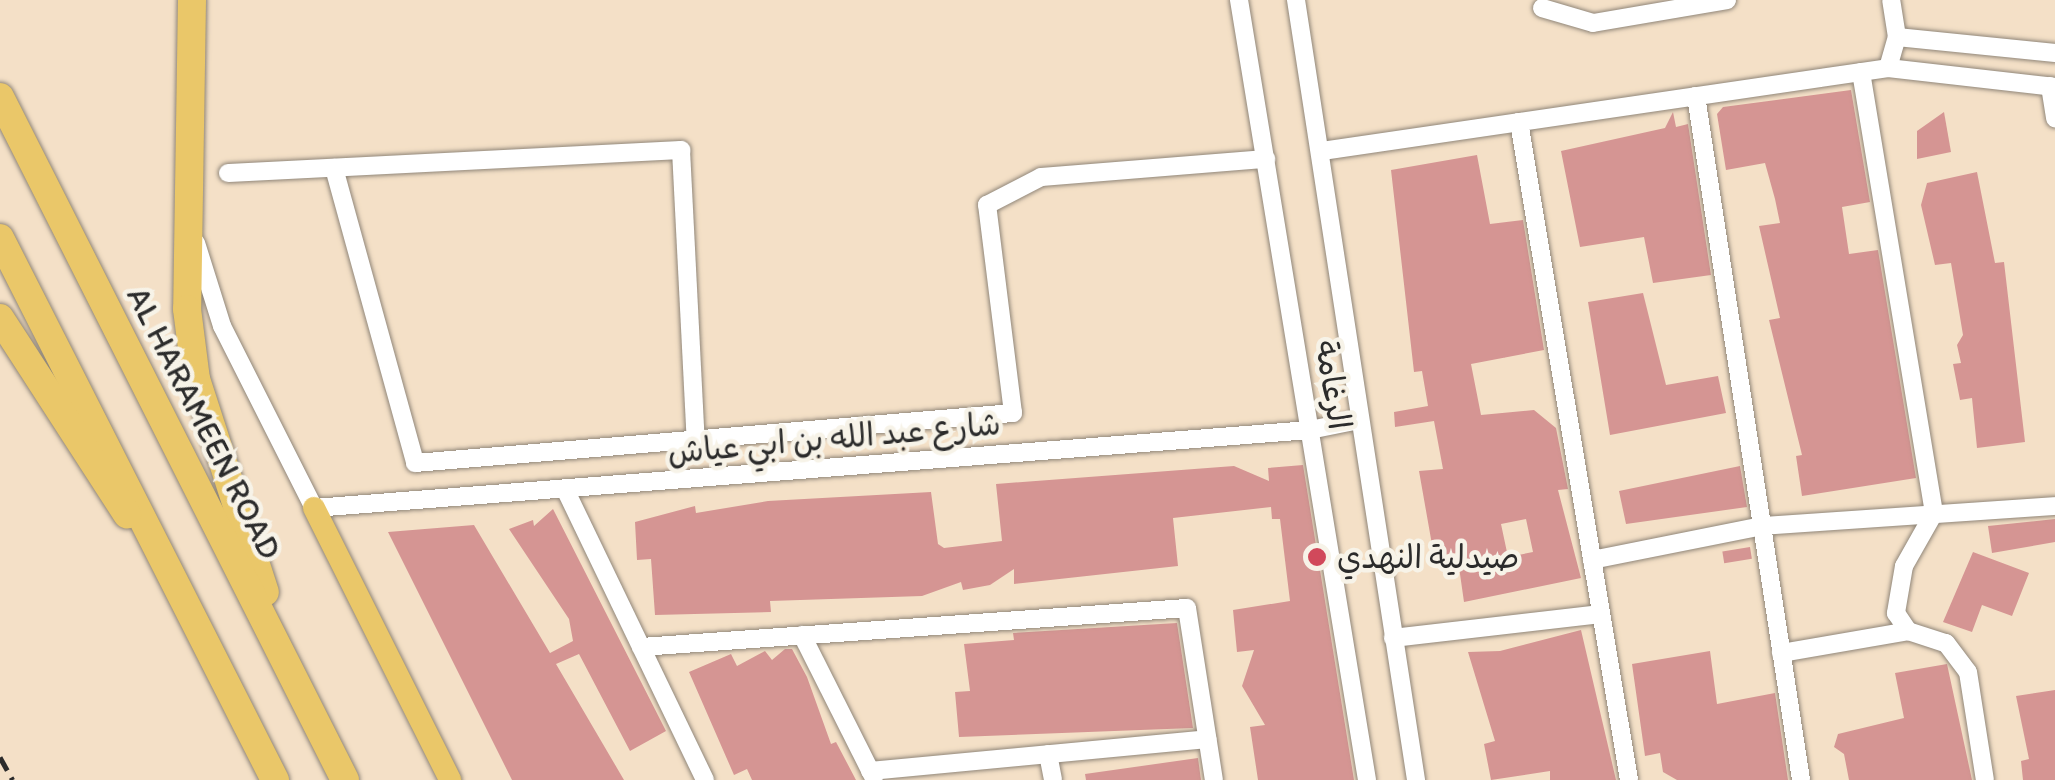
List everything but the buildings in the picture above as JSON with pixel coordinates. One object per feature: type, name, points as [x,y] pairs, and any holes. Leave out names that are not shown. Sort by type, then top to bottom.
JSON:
[{"type":"highway","points":[[192,0],[185,204],[187,309],[196,379],[291,674]]},
{"type":"highway","name":"AL HARAMEEN ROAD","points":[[0,97],[345,780]]},
{"type":"highway","points":[[0,238],[276,780]]},
{"type":"highway","points":[[0,318],[90,468],[166,566]]},
{"type":"main road","points":[[314,508],[450,780]]},
{"type":"street","name":"الرغامة","points":[[1240,0],[1367,780]]},
{"type":"street","name":"الرغامة","points":[[1296,0],[1416,780]]},
{"type":"street","points":[[1542,8],[1593,22],[1650,7],[1726,0]]},
{"type":"street","points":[[1888,68],[1897,37],[1892,0]]},
{"type":"street","points":[[1897,37],[2055,53]]},
{"type":"street","points":[[1322,151],[1888,68],[2053,86],[2055,119]]},
{"type":"street","points":[[1860,72],[1934,514],[1904,566],[1897,594],[1896,613],[1908,631]]},
{"type":"street","points":[[1696,96],[1801,780]]},
{"type":"street","points":[[1519,122],[1628,780]]},
{"type":"street","points":[[228,173],[681,150],[696,444]]},
{"type":"street","points":[[334,168],[415,463],[696,444],[1013,413],[986,205],[1041,177],[1266,159]]},
{"type":"street","points":[[185,204],[222,326],[314,508]]},
{"type":"street","name":"شارع عبد الله بن ابي عياش","points":[[314,508],[1310,430],[1358,420]]},
{"type":"street","points":[[564,490],[705,780]]},
{"type":"street","points":[[1592,560],[1762,526],[2055,506]]},
{"type":"street","points":[[641,647],[1187,608],[1214,780]]},
{"type":"street","points":[[1393,638],[1601,614]]},
{"type":"street","points":[[1782,653],[1908,631],[1946,643],[1968,672],[1985,780]]},
{"type":"street","points":[[802,636],[873,776],[1207,739]]},
{"type":"street","points":[[1048,754],[1053,780]]},
{"type":"railway","points":[[0,757],[13,780]]},
{"type":"place","name":"صيدلية النهدي","points":[[1317,557]]}]
